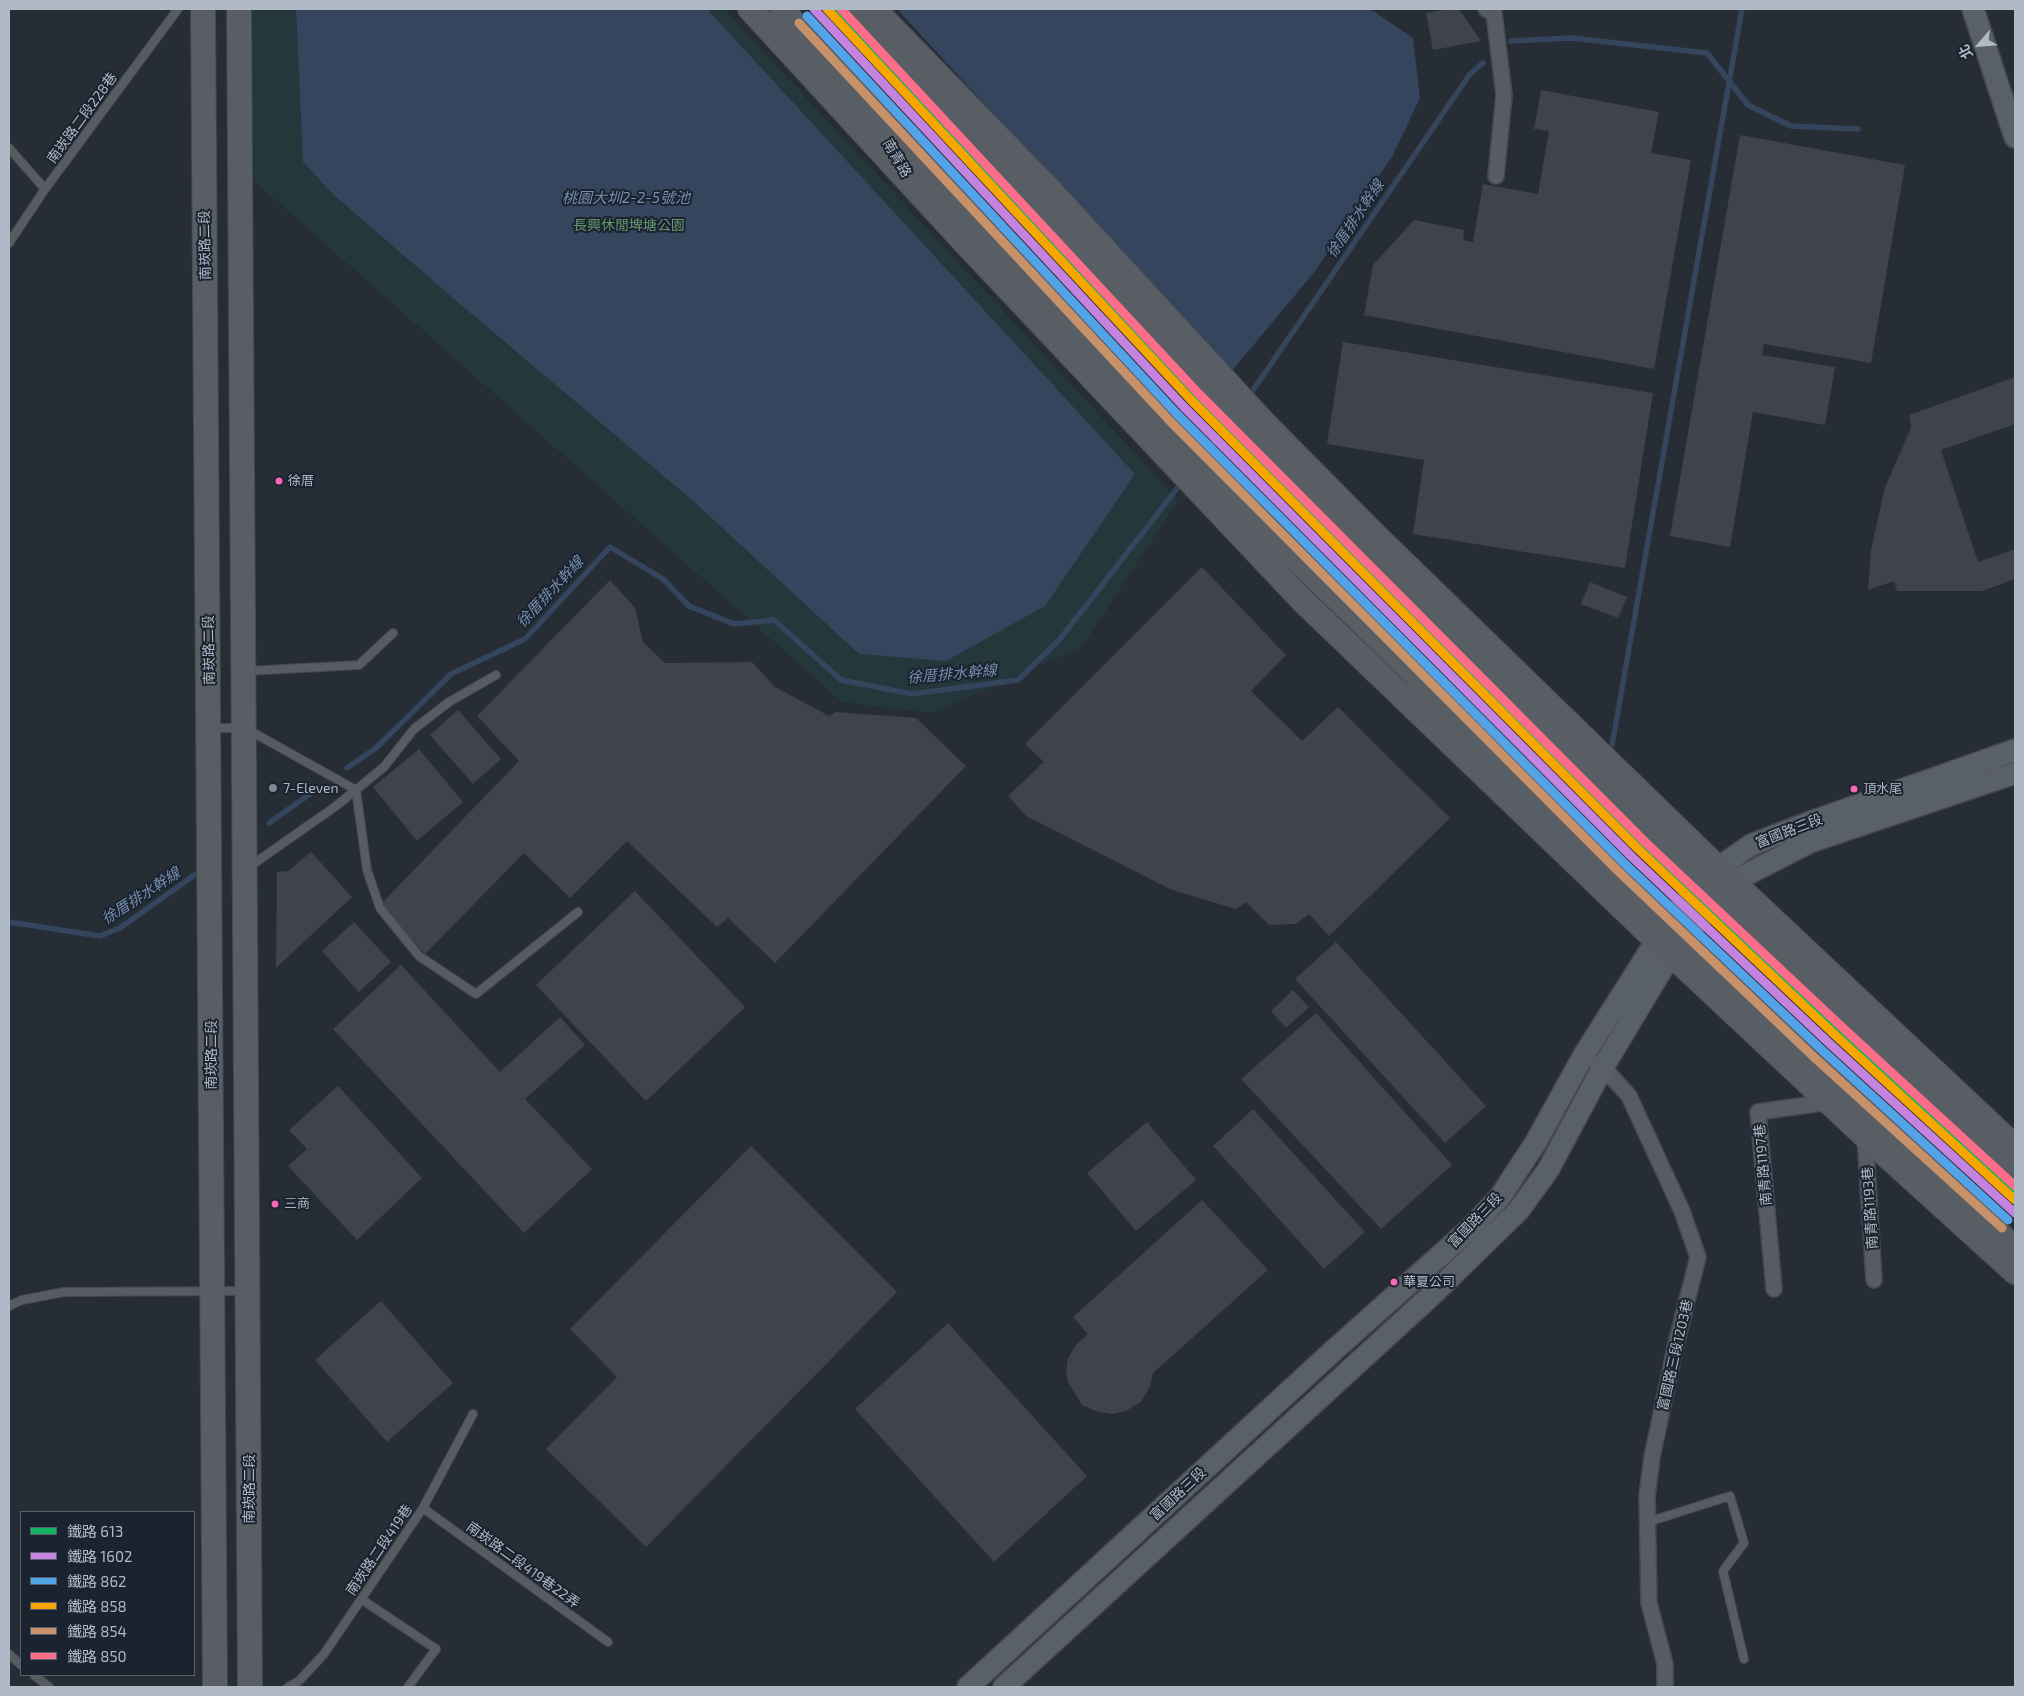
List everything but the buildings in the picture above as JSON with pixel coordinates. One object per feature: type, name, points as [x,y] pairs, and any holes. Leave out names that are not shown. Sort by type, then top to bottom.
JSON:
[{"type":"main road","name":"南崁路二段","points":[[203,9],[210,728],[215,1687]]},
{"type":"main road","name":"南崁路二段","points":[[239,9],[250,1687]]},
{"type":"main road","points":[[750,9],[915,188],[1302,600],[1664,947],[1865,1136],[2015,1272]]},
{"type":"main road","name":"南青路","points":[[782,9],[821,55],[1266,529],[1612,867],[2015,1249]]},
{"type":"main road","points":[[850,9],[1302,496],[1718,882],[2015,1147]]},
{"type":"main road","points":[[874,9],[1053,194],[1266,426],[1718,882],[2015,1176]]},
{"type":"main road","name":"南青路","points":[[865,101],[915,188]]},
{"type":"main road","points":[[938,105],[1001,140]]},
{"type":"main road","points":[[1319,479],[1371,562]]},
{"type":"main road","name":"南青路","points":[[1526,815],[1612,867]]},
{"type":"street","points":[[1486,9],[1494,13],[1504,95],[1496,176]]},
{"type":"street","points":[[1973,9],[2015,137]]},
{"type":"street","name":"富國路三段","points":[[968,1687],[1332,1352],[1471,1228],[1500,1197],[1540,1134],[1584,1055],[1677,928],[1751,845],[2015,750]]},
{"type":"street","name":"富國路三段","points":[[1718,882],[1810,842],[2015,774]]},
{"type":"street","name":"富國路三段","points":[[1004,1687],[1039,1657],[1435,1292],[1519,1210],[1548,1170],[1664,947]]},
{"type":"street","name":"富國路三段1203巷","points":[[1584,1055],[1603,1067],[1629,1096],[1682,1211],[1698,1257],[1675,1348],[1652,1457],[1647,1496],[1649,1603],[1665,1664],[1664,1687]]},
{"type":"street","name":"南青路1197巷","points":[[1774,1289],[1758,1112],[1829,1102]]},
{"type":"street","name":"南青路1193巷","points":[[1865,1136],[1874,1280]]},
{"type":"street","points":[[1332,1352],[1351,1368]]},
{"type":"street","points":[[1022,1638],[1039,1657]]},
{"type":"lane","name":"南崁路二段228巷","points":[[9,243],[45,189],[178,9]]},
{"type":"lane","points":[[9,148],[45,189]]},
{"type":"lane","points":[[244,671],[360,665],[393,632]]},
{"type":"lane","points":[[245,869],[336,806],[384,767],[414,729],[448,702],[496,675]]},
{"type":"lane","points":[[210,728],[245,728],[356,790]]},
{"type":"lane","points":[[356,790],[367,870],[380,908],[419,956],[476,994],[578,912]]},
{"type":"lane","points":[[9,1306],[22,1300],[64,1292],[247,1290]]},
{"type":"lane","name":"南崁路二段419巷","points":[[288,1687],[299,1681],[324,1654],[422,1508],[472,1414]]},
{"type":"lane","points":[[1648,1522],[1730,1496],[1744,1544],[1722,1571],[1744,1659]]},
{"type":"lane","name":"南崁路二段419巷22弄","points":[[422,1508],[608,1642]]},
{"type":"lane","points":[[361,1599],[436,1649],[408,1687]]},
{"type":"lane","points":[[9,1654],[20,1663]]},
{"type":"lane","points":[[35,1676],[50,1687]]},
{"type":"green space","name":"桃園大圳2-2-5號池","points":[[251,9],[724,9],[1178,500],[1083,646],[934,713],[842,702],[251,178]]},
{"type":"water","name":"桃園大圳2-2-5號池","points":[[296,9],[707,9],[1135,474],[1045,606],[946,661],[859,654],[691,499],[335,196],[303,162]]},
{"type":"water","points":[[897,9],[1366,9],[1373,11],[1413,38],[1420,98],[1393,155],[1316,270],[1231,372]]},
{"type":"waterway","points":[[1612,745],[1742,9]]},
{"type":"waterway","name":"徐厝排水幹線","points":[[1511,41],[1571,38],[1707,53],[1748,105],[1791,126],[1858,129]]},
{"type":"waterway","name":"徐厝排水幹線","points":[[1251,393],[1470,74],[1483,63]]},
{"type":"waterway","name":"徐厝排水幹線","points":[[1207,450],[1224,428]]},
{"type":"waterway","name":"徐厝排水幹線","points":[[347,768],[376,748],[451,674],[525,639],[610,547],[663,579],[689,606],[734,624],[774,620],[841,680],[912,694],[1018,680],[1060,639],[1179,486]]},
{"type":"waterway","name":"徐厝排水幹線","points":[[269,823],[320,787]]},
{"type":"waterway","name":"徐厝排水幹線","points":[[9,922],[100,936],[120,928],[196,874]]},
{"type":"rail line","name":"1602","points":[[814,9],[1184,407],[1631,856],[1829,1043],[2015,1213]]},
{"type":"rail line","name":"858","points":[[827,9],[1191,400],[1638,849],[1836,1036],[2015,1200]]},
{"type":"rail line","name":"613","points":[[829,9],[1192,399],[1399,607],[1639,847],[2015,1195]]},
{"type":"rail line","name":"850","points":[[841,9],[1198,393],[1645,842],[2015,1186]]},
{"type":"rail line","name":"862","points":[[807,16],[1177,414],[1624,863],[1822,1050],[2008,1220]]},
{"type":"rail line","name":"854","points":[[799,23],[1170,421],[1617,870],[1815,1058],[2002,1228]]},
{"type":"place","name":"徐厝","points":[[279,481]]},
{"type":"place","name":"7-Eleven","points":[[273,788]]},
{"type":"place","name":"頂水尾","points":[[1854,789]]},
{"type":"place","name":"三商","points":[[275,1204]]},
{"type":"place","name":"華夏公司","points":[[1394,1282]]},
{"type":"park label","name":"長興休閒埤塘公園","points":[[629,225]]}]
